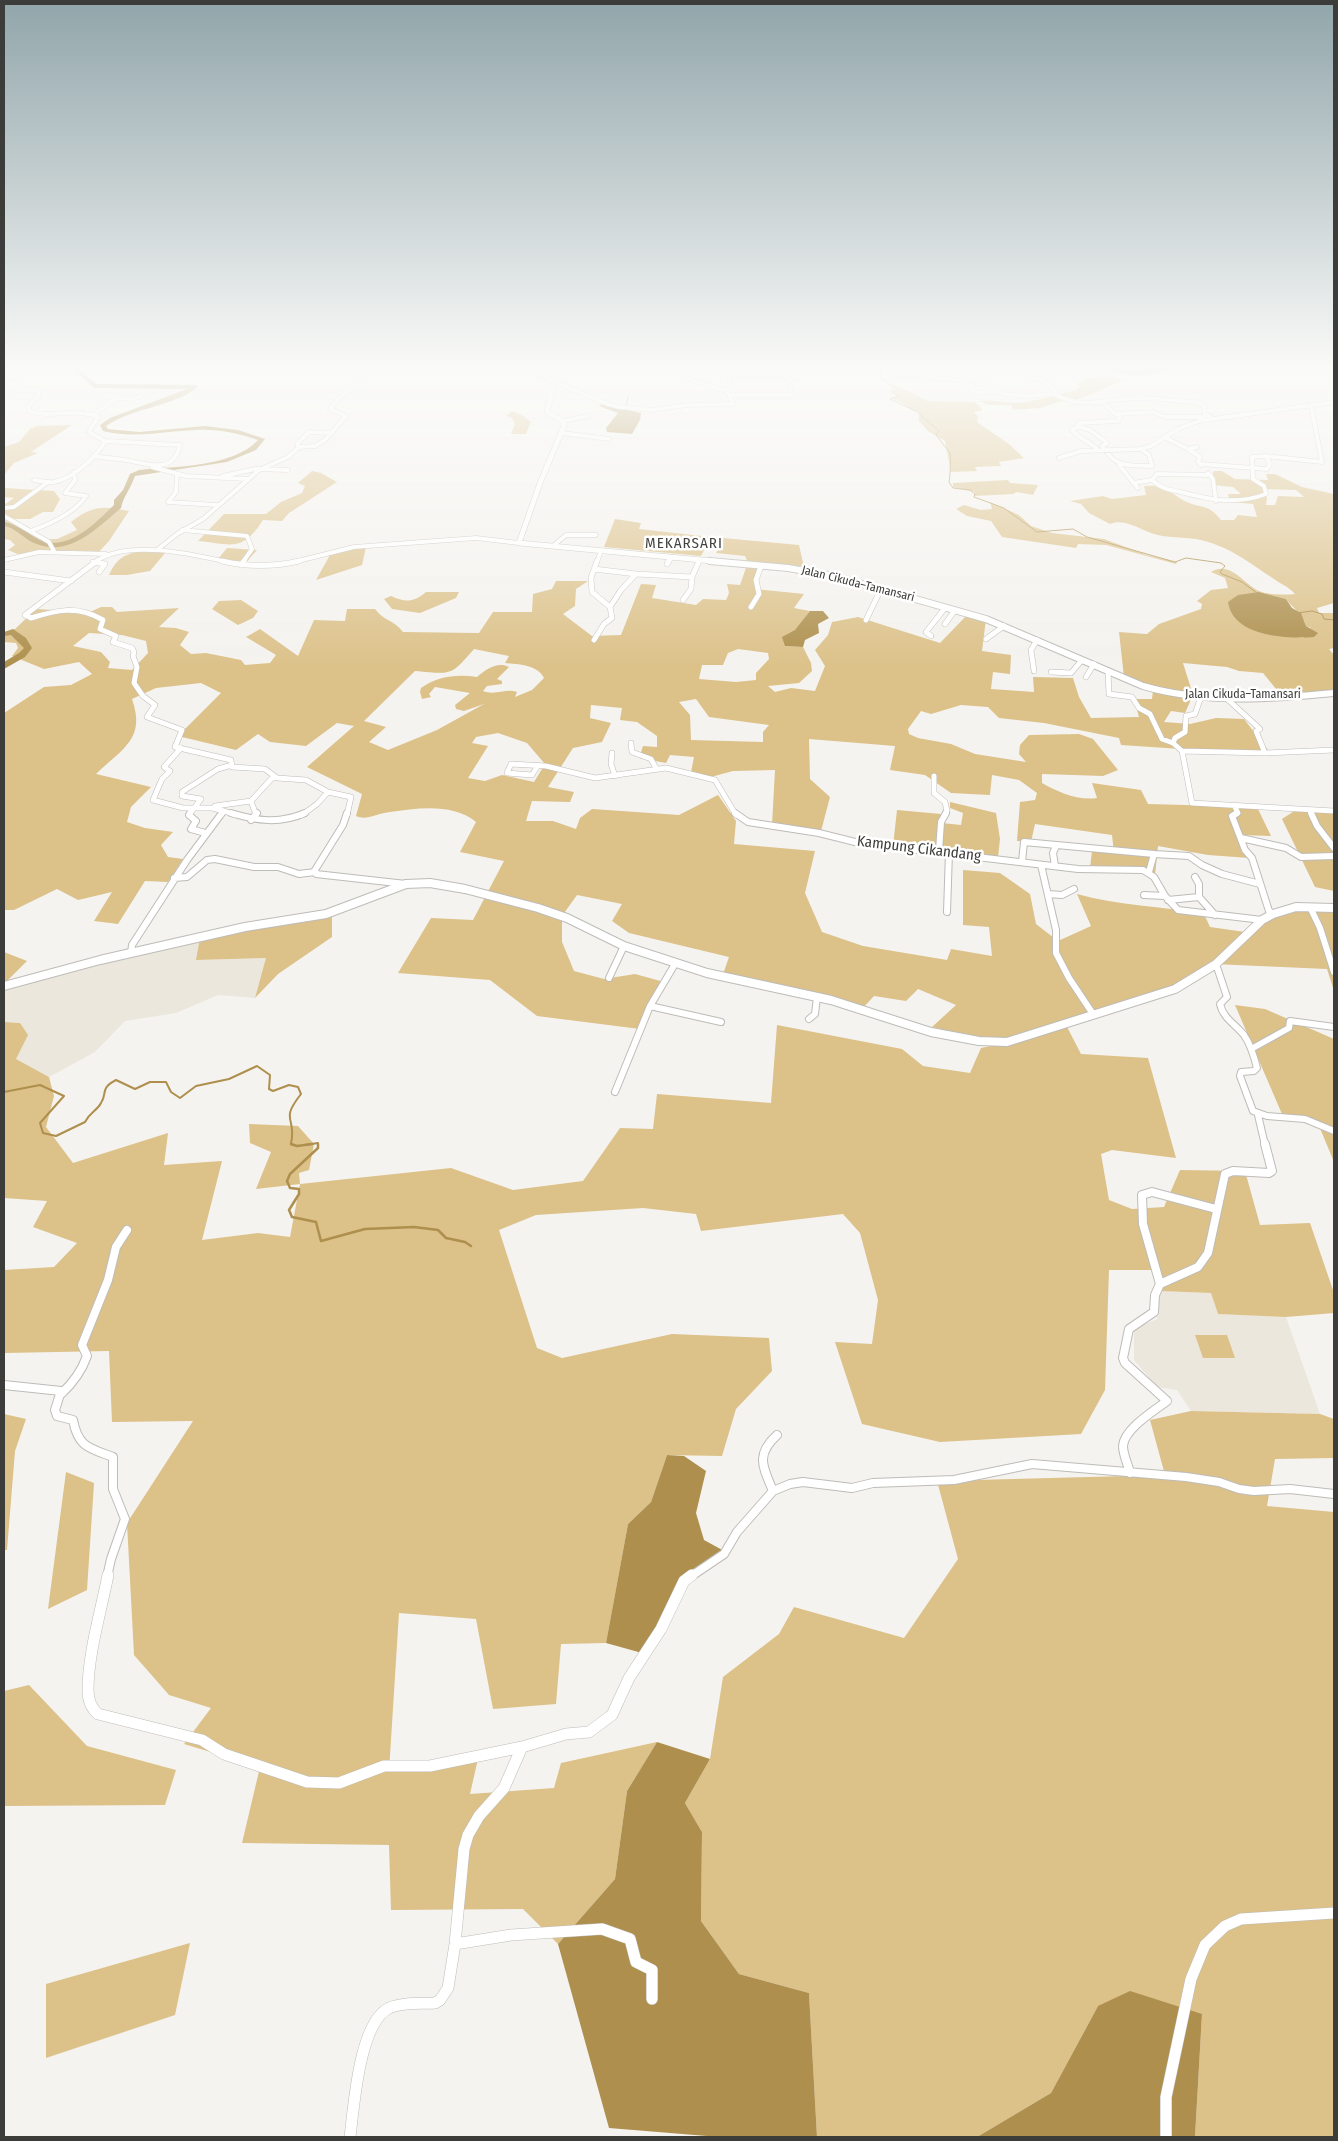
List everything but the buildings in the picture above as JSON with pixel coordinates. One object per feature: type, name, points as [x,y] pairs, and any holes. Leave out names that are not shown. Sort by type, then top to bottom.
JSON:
[{"type":"street","points":[[34,480],[53,482],[79,468]]},
{"type":"street","points":[[154,468],[162,472],[177,474],[247,479]]},
{"type":"street","points":[[218,477],[244,468],[288,470]]},
{"type":"street","points":[[157,550],[182,530],[203,519],[262,468]]},
{"type":"street","points":[[4,560],[10,560],[21,554],[54,551],[106,554],[157,550],[201,554],[241,565],[286,564],[354,547],[476,538],[519,543],[547,468]]},
{"type":"street","points":[[1121,468],[1138,488]]},
{"type":"street","points":[[1204,468],[1211,475],[1216,501]]},
{"type":"street","points":[[1152,480],[1159,488],[1192,497],[1216,501],[1255,499],[1266,494],[1264,486],[1253,479],[1254,468],[1269,468]]},
{"type":"street","points":[[31,531],[78,506],[85,499],[86,496],[65,493],[75,480],[74,472]]},
{"type":"street","points":[[177,474],[176,492],[168,502],[217,505]]},
{"type":"street","points":[[1133,483],[1152,480],[1157,474],[1211,475]]},
{"type":"street","points":[[4,508],[14,507],[48,482]]},
{"type":"street","points":[[4,516],[49,542],[54,551]]},
{"type":"street","points":[[182,530],[247,536],[252,549],[241,565]]},
{"type":"street","points":[[552,546],[566,535],[596,535]]},
{"type":"street","name":"Jalan Cikuda–Tamansari","points":[[519,543],[804,570],[881,589],[1004,626],[1162,693],[1201,697],[1284,697],[1334,693]]},
{"type":"street","points":[[594,640],[604,624],[612,618],[610,607],[592,592],[591,578],[601,551]]},
{"type":"street","points":[[106,554],[25,615],[31,618],[47,612],[66,610],[98,617],[102,620],[99,626],[100,629],[116,636],[113,642],[132,648],[137,667],[134,683],[143,696],[155,705],[147,715],[148,717],[180,728],[182,734],[175,747],[231,760],[232,766]]},
{"type":"street","points":[[667,564],[672,557]]},
{"type":"street","points":[[683,600],[691,588],[692,577],[699,560]]},
{"type":"street","points":[[93,562],[105,564],[99,572]]},
{"type":"street","points":[[751,608],[759,594],[756,580],[761,566]]},
{"type":"street","points":[[594,570],[692,577]]},
{"type":"street","points":[[4,572],[71,581]]},
{"type":"street","points":[[610,607],[636,574]]},
{"type":"street","points":[[866,620],[881,589]]},
{"type":"street","points":[[931,636],[926,632],[945,608]]},
{"type":"street","points":[[945,624],[955,610]]},
{"type":"street","points":[[986,639],[1004,626]]},
{"type":"street","points":[[1034,671],[1030,654],[1032,644],[1037,640]]},
{"type":"street","points":[[1051,672],[1071,673],[1082,660]]},
{"type":"street","points":[[1086,677],[1094,664]]},
{"type":"street","points":[[1108,671],[1109,694],[1132,697],[1139,708],[1150,714],[1162,739],[1173,743],[1182,751],[1192,804],[1334,811]]},
{"type":"street","points":[[1173,743],[1175,738],[1185,732],[1186,716],[1195,714],[1201,697]]},
{"type":"street","points":[[1225,697],[1260,729],[1256,731],[1256,735],[1265,752]]},
{"type":"street","points":[[631,743],[632,752],[651,759],[656,768]]},
{"type":"street","points":[[181,748],[164,767],[170,771],[162,779],[153,800],[168,806],[195,809],[251,801],[274,776]]},
{"type":"street","points":[[1182,751],[1265,752],[1334,750]]},
{"type":"street","points":[[612,753],[615,776]]},
{"type":"street","name":"Kampung Cikandang","points":[[537,767],[532,775],[507,772],[511,764],[537,767],[546,766],[595,778],[632,774],[656,768],[694,773],[715,780],[737,816],[748,822],[819,833],[859,843],[949,852],[1041,865],[1149,872]]},
{"type":"street","points":[[205,833],[191,829],[196,820],[189,815],[201,800],[182,796],[182,792],[218,769],[232,766],[242,769],[265,768],[281,779],[306,780],[328,792],[352,796],[343,825],[315,872]]},
{"type":"street","points":[[934,776],[934,793],[945,802],[947,811],[941,822],[939,851]]},
{"type":"street","points":[[215,806],[224,812],[251,820],[276,821],[298,818],[328,792]]},
{"type":"street","points":[[251,801],[257,814],[251,820]]},
{"type":"street","points":[[1235,807],[1238,813],[1232,816],[1245,850],[1252,858],[1269,911],[1272,914]]},
{"type":"street","points":[[1310,810],[1316,826],[1334,848]]},
{"type":"street","points":[[131,953],[132,946],[174,878],[205,833],[224,812]]},
{"type":"street","points":[[1241,838],[1286,848],[1301,856],[1334,856]]},
{"type":"street","points":[[1022,862],[1024,842],[1189,856],[1196,863],[1215,869],[1240,881],[1260,884]]},
{"type":"street","points":[[1055,866],[1053,853],[1056,846]]},
{"type":"street","points":[[946,912],[949,852]]},
{"type":"street","points":[[1154,854],[1149,872],[1166,898],[1178,910],[1262,920]]},
{"type":"street","points":[[174,878],[187,877],[207,860],[215,859],[254,867],[278,867],[299,874],[315,872],[322,876],[406,884],[430,883],[447,886],[538,908],[567,918],[624,946],[675,964],[850,1005],[913,1027],[993,1042],[1007,1042],[1175,989],[1216,964],[1262,920],[1272,914],[1296,907],[1334,908]]},
{"type":"street","points":[[1041,865],[1056,930],[1056,953],[1069,978],[1093,1014]]},
{"type":"street","points":[[1195,877],[1199,884],[1199,897],[1215,915]]},
{"type":"street","points":[[4,986],[131,953],[244,927],[332,912],[406,884]]},
{"type":"street","points":[[1048,894],[1062,895],[1074,889]]},
{"type":"street","points":[[1144,895],[1166,898],[1199,897]]},
{"type":"street","points":[[1310,907],[1333,962],[1334,972]]},
{"type":"street","points":[[609,978],[624,946]]},
{"type":"street","points":[[615,1092],[650,1006],[675,964]]},
{"type":"street","points":[[1160,1284],[1198,1267],[1208,1252],[1225,1174],[1233,1171],[1269,1173],[1272,1171],[1258,1116],[1248,1106],[1249,1096],[1241,1084],[1239,1076],[1241,1072],[1254,1071],[1257,1068],[1252,1048],[1242,1032],[1228,1021],[1220,1008],[1220,1004],[1228,997],[1216,964]]},
{"type":"street","points":[[809,1019],[815,1014],[817,997]]},
{"type":"street","points":[[650,1006],[721,1022]]},
{"type":"street","points":[[1252,1048],[1289,1028],[1290,1021],[1334,1027]]},
{"type":"street","points":[[1258,1116],[1299,1117],[1334,1131]]},
{"type":"street","points":[[1130,1473],[1123,1445],[1124,1439],[1147,1415],[1167,1401],[1124,1363],[1123,1358],[1129,1329],[1154,1312],[1155,1295],[1160,1284],[1143,1224],[1142,1195],[1152,1192],[1216,1209]]},
{"type":"street","points":[[127,1230],[116,1247],[108,1280],[82,1345],[83,1351],[87,1356],[84,1366],[77,1371],[70,1388],[60,1394],[55,1410],[57,1416],[72,1420],[76,1435],[85,1446],[113,1457],[115,1464],[112,1486],[125,1513],[125,1520],[111,1559],[94,1645],[88,1691],[92,1708],[98,1714],[202,1740],[224,1754],[307,1782],[339,1783],[384,1766],[430,1766],[522,1747],[566,1734],[589,1732],[612,1715],[629,1678],[661,1629],[684,1581],[724,1554],[737,1532],[773,1491],[790,1484],[803,1482],[852,1488],[873,1483],[954,1480],[1032,1464],[1219,1482],[1254,1492],[1290,1489],[1334,1494]]},
{"type":"street","points":[[4,1385],[30,1389],[57,1389],[60,1394]]},
{"type":"street","points":[[773,1491],[762,1465],[762,1452],[767,1443],[777,1435]]},
{"type":"street","points":[[350,2137],[360,2064],[372,2027],[382,2012],[390,2008],[435,2003],[440,2000],[448,1988],[455,1944],[464,1849],[468,1835],[479,1816],[504,1788],[522,1747]]},
{"type":"street","points":[[1166,2137],[1166,2096],[1191,1979],[1199,1955],[1205,1945],[1226,1926],[1241,1919],[1334,1913]]},
{"type":"street","points":[[455,1944],[511,1934],[602,1929],[630,1939],[636,1962],[652,1970],[652,1999]]},
{"type":"shaded area","points":[[4,468],[10,468],[4,475]]},
{"type":"shaded area","points":[[950,468],[975,468],[977,471],[951,472]]},
{"type":"shaded area","points":[[312,471],[321,473],[337,482],[289,513],[282,521],[263,520],[249,538],[242,542],[228,544],[198,541],[224,514],[266,514],[281,502],[302,493],[305,486],[298,483]]},
{"type":"shaded area","points":[[1214,471],[1222,471],[1235,479],[1268,480],[1266,474],[1275,474],[1302,487],[1334,494],[1334,603],[1317,608],[1319,613],[1334,613],[1334,648],[1329,649],[1334,655],[1334,693],[1281,695],[1263,673],[1183,663],[1193,695],[1185,713],[1171,711],[1164,722],[1190,724],[1216,718],[1244,719],[1268,750],[1196,750],[1121,745],[1119,738],[1044,723],[999,718],[988,707],[961,705],[931,714],[921,711],[908,729],[909,734],[918,738],[951,744],[975,754],[1026,762],[1019,754],[1020,745],[1029,735],[1079,734],[1093,739],[1118,770],[1103,776],[1042,774],[1042,783],[1075,797],[1090,799],[1097,798],[1092,783],[1141,790],[1148,804],[1257,807],[1271,836],[1240,835],[1249,858],[1208,855],[1158,846],[1155,875],[1122,867],[1090,868],[1092,851],[1114,853],[1112,835],[1035,824],[1031,842],[1017,841],[1020,802],[1035,800],[1037,793],[1019,780],[992,775],[990,795],[951,793],[925,775],[890,770],[895,746],[809,739],[810,779],[830,797],[820,835],[772,825],[775,770],[733,771],[707,778],[691,772],[694,757],[670,755],[666,763],[639,758],[643,746],[657,747],[657,736],[637,722],[620,720],[622,708],[591,705],[590,718],[611,723],[602,742],[573,748],[548,787],[574,792],[570,802],[532,801],[526,821],[553,821],[576,829],[580,818],[592,809],[679,815],[718,795],[736,821],[734,844],[815,851],[805,893],[822,932],[863,946],[947,960],[951,949],[992,956],[989,927],[963,925],[963,870],[1000,873],[1030,894],[1036,924],[1058,941],[1091,926],[1077,894],[1109,901],[1204,914],[1210,927],[1245,932],[1295,906],[1334,907],[1334,991],[1327,969],[1213,964],[1173,990],[1065,1023],[1081,1054],[1148,1058],[1176,1158],[1112,1150],[1101,1154],[1109,1200],[1132,1209],[1164,1207],[1180,1170],[1245,1171],[1260,1225],[1310,1223],[1334,1293],[1334,1313],[1286,1317],[1218,1314],[1211,1293],[1160,1291],[1152,1270],[1109,1270],[1105,1390],[1081,1434],[940,1442],[862,1424],[835,1342],[872,1344],[878,1300],[860,1233],[843,1214],[701,1231],[696,1214],[643,1208],[536,1215],[499,1230],[537,1348],[562,1358],[672,1334],[769,1338],[772,1371],[736,1409],[722,1456],[667,1455],[651,1502],[628,1524],[606,1643],[561,1644],[556,1704],[493,1709],[476,1619],[399,1613],[389,1771],[480,1750],[470,1794],[554,1788],[561,1763],[657,1742],[627,1791],[615,1879],[558,1944],[523,1909],[391,1910],[389,1845],[242,1843],[260,1767],[184,1744],[211,1708],[169,1695],[134,1655],[127,1523],[193,1421],[112,1422],[109,1351],[4,1353],[4,1270],[54,1267],[77,1243],[33,1227],[47,1201],[4,1198],[4,1022],[20,1023],[28,1035],[16,1059],[49,1077],[54,1096],[46,1127],[73,1163],[168,1133],[164,1165],[222,1161],[202,1240],[258,1233],[290,1237],[300,1184],[451,1168],[513,1190],[583,1181],[620,1128],[653,1129],[657,1094],[771,1103],[777,1025],[902,1049],[923,1066],[970,1073],[981,1048],[1002,1044],[932,1027],[956,1005],[918,989],[906,1001],[874,996],[861,1010],[722,977],[729,957],[629,933],[612,921],[622,904],[577,895],[562,916],[562,942],[574,971],[604,979],[635,974],[664,982],[640,1029],[537,1016],[490,980],[398,973],[431,918],[473,920],[504,861],[460,852],[476,822],[457,812],[446,809],[423,808],[368,817],[356,816],[362,794],[307,767],[354,726],[337,723],[306,746],[270,742],[258,734],[236,750],[178,736],[221,693],[201,683],[156,688],[132,699],[136,713],[134,733],[123,749],[96,774],[151,787],[131,807],[127,822],[145,828],[173,832],[161,845],[168,857],[183,859],[168,882],[145,881],[118,924],[94,921],[112,892],[78,900],[57,889],[14,910],[4,910],[4,713],[44,687],[71,685],[92,674],[79,662],[44,669],[12,656],[18,648],[16,643],[4,642],[4,633],[15,629],[36,609],[90,612],[101,607],[112,607],[117,612],[179,608],[159,627],[176,628],[189,632],[180,645],[191,654],[206,653],[241,660],[245,665],[270,663],[276,655],[246,637],[260,629],[298,656],[314,620],[345,621],[347,609],[375,609],[403,632],[479,633],[493,612],[532,612],[533,594],[552,589],[556,581],[588,581],[576,589],[575,606],[563,614],[592,636],[621,635],[641,584],[656,585],[652,598],[696,605],[703,599],[726,600],[729,593],[727,584],[740,585],[747,565],[762,566],[755,589],[804,594],[794,608],[810,611],[785,646],[803,647],[811,663],[812,671],[799,683],[768,686],[775,692],[791,688],[815,691],[825,666],[815,650],[828,635],[832,622],[858,617],[940,643],[968,614],[986,619],[982,651],[1011,655],[1010,674],[993,672],[991,689],[1034,692],[1033,677],[1073,678],[1079,697],[1091,718],[1139,717],[1134,699],[1152,699],[1153,691],[1124,677],[1119,632],[1147,634],[1159,624],[1201,609],[1202,604],[1197,601],[1211,590],[1228,588],[1225,578],[1211,572],[1218,569],[1231,571],[1259,591],[1295,594],[1246,560],[1218,545],[1196,539],[1159,535],[1121,522],[1110,524],[1089,513],[1081,504],[1070,501],[1103,496],[1112,499],[1146,495],[1144,486],[1159,486],[1168,489],[1187,502],[1213,511],[1221,520],[1234,520],[1238,515],[1257,517],[1253,504],[1230,502],[1228,494],[1241,494],[1233,487],[1213,485],[1210,478]],"holes":[[[1263,489],[1296,490],[1304,497],[1278,496],[1275,505],[1266,505],[1267,498]],[[1259,592],[1286,599],[1300,614],[1306,626],[1311,628],[1303,638],[1292,636]],[[89,633],[122,635],[146,641],[148,653],[132,670],[108,668],[110,662],[101,652],[73,646]],[[474,649],[509,656],[505,663],[532,668],[537,670],[544,678],[532,690],[515,697],[517,692],[513,691],[492,693],[483,691],[487,686],[502,684],[502,681],[497,679],[509,667],[505,665],[496,665],[477,677],[455,676],[441,678],[421,688],[422,699],[431,697],[429,694],[435,687],[470,693],[455,705],[456,709],[464,711],[484,704],[437,730],[388,750],[369,742],[386,727],[364,721],[415,671],[443,673],[449,672],[460,665]],[[738,649],[768,653],[769,659],[756,673],[756,680],[736,682],[699,679],[702,665],[723,665],[728,653]],[[696,699],[709,717],[769,725],[763,732],[763,742],[691,740],[690,715],[679,702]],[[498,733],[527,743],[545,764],[534,782],[502,775],[485,781],[468,778],[488,746],[472,743],[476,737]]]},
{"type":"shaded area","points":[[1008,480],[1010,483],[1038,485],[1033,495],[1017,492],[1013,494],[974,496],[975,492],[953,487],[953,483]]},
{"type":"shaded area","points":[[5,488],[54,491],[60,499],[53,512],[43,512],[30,519],[12,519],[11,521],[27,526],[42,539],[57,539],[77,530],[71,522],[92,510],[112,508],[129,511],[109,541],[97,554],[51,551],[20,555],[8,550],[15,545],[10,540],[4,539],[4,505],[14,498],[4,497]]},
{"type":"shaded area","points":[[990,502],[1019,515],[1031,526],[1052,533],[1104,539],[1147,555],[1177,562],[1176,564],[1106,545],[1078,544],[1076,548],[1002,537],[991,521],[967,516],[956,509],[964,505],[981,510],[992,509]]},
{"type":"shaded area","points":[[615,519],[641,523],[639,529],[711,537],[701,556],[604,547]]},
{"type":"shaded area","points":[[723,538],[799,545],[804,567],[748,563],[745,556],[716,553]]},
{"type":"shaded area","points":[[366,547],[362,565],[316,580],[331,553]]},
{"type":"shaded area","points":[[227,548],[257,550],[244,565],[218,559]]},
{"type":"shaded area","points":[[155,550],[166,552],[150,571],[127,575],[109,575],[113,567],[122,558],[133,553]]},
{"type":"shaded area","points":[[426,592],[459,592],[456,598],[420,613],[392,609],[384,599],[391,596],[401,600],[414,600]]},
{"type":"shaded area","points":[[1259,592],[1286,599],[1292,608],[1301,613],[1306,626],[1318,633],[1314,637],[1276,636],[1250,629],[1240,623],[1232,614],[1228,602],[1238,595]]},
{"type":"shaded area","points":[[241,600],[258,611],[253,618],[238,625],[212,609],[219,601]]},
{"type":"shaded area","points":[[810,611],[823,611],[829,618],[818,624],[819,633],[805,640],[803,647],[785,646],[782,637],[795,630]]},
{"type":"shaded area","points":[[950,802],[996,813],[1000,839],[998,857],[893,846],[897,810],[941,814],[942,823],[961,825],[963,813],[950,808]]},
{"type":"shaded area","points":[[1299,808],[1334,808],[1334,891],[1315,887],[1282,819]]},
{"type":"shaded area","points":[[332,913],[332,937],[278,974],[255,998],[266,958],[196,960],[200,938]]},
{"type":"shaded area","points":[[200,938],[197,960],[267,958],[255,998],[218,995],[176,1013],[125,1021],[95,1052],[49,1077],[16,1059],[20,1023],[4,1022],[4,984]]},
{"type":"shaded area","points":[[4,952],[27,961],[4,984]]},
{"type":"shaded area","points":[[1235,1005],[1265,1009],[1334,1039],[1334,1162],[1317,1121],[1282,1114]]},
{"type":"shaded area","points":[[249,1124],[298,1126],[314,1144],[309,1170],[299,1173],[300,1184],[256,1189],[271,1152],[250,1143]]},
{"type":"shaded area","points":[[1160,1291],[1211,1293],[1218,1314],[1286,1317],[1320,1414],[1191,1411],[1177,1390],[1157,1387],[1134,1360],[1134,1329],[1157,1319]]},
{"type":"shaded area","points":[[1195,1335],[1227,1335],[1235,1358],[1203,1358]]},
{"type":"shaded area","points":[[1191,1411],[1320,1414],[1334,1419],[1334,1458],[1275,1459],[1267,1506],[1334,1512],[1334,2137],[1195,2137],[1202,2014],[1098,2006],[1051,2093],[977,2137],[817,2137],[809,1993],[739,1974],[701,1921],[702,1832],[685,1803],[710,1759],[723,1677],[779,1634],[794,1607],[904,1638],[958,1559],[937,1481],[1165,1475],[1150,1420]]},
{"type":"shaded area","points":[[4,1414],[26,1419],[15,1451],[7,1550],[4,1550]]},
{"type":"shaded area","points":[[667,1455],[684,1456],[706,1471],[696,1513],[704,1540],[726,1552],[685,1575],[642,1653],[606,1643],[628,1524],[651,1502]]},
{"type":"shaded area","points":[[66,1472],[94,1483],[87,1590],[48,1609]]},
{"type":"shaded area","points":[[29,1685],[87,1746],[176,1770],[165,1805],[4,1806],[4,1691]]},
{"type":"shaded area","points":[[657,1742],[710,1759],[685,1803],[702,1832],[701,1921],[739,1974],[809,1993],[817,2137],[719,2137],[609,2128],[558,1944],[615,1879],[627,1791]]},
{"type":"shaded area","points":[[190,1943],[175,2015],[46,2058],[46,1984]]},
{"type":"shaded area","points":[[1130,1991],[1202,2014],[1195,2137],[977,2137],[1051,2093],[1098,2006]]},
{"type":"waterway","points":[[4,524],[13,526],[34,540],[46,545],[69,543],[90,530],[118,506],[118,500],[126,491],[132,475],[139,472],[178,468]]},
{"type":"waterway","points":[[950,468],[949,482],[953,488],[970,490],[975,494],[974,497],[1004,508],[1037,532],[1073,529],[1087,537],[1175,562],[1186,558],[1221,563],[1225,566],[1220,572],[1222,574],[1242,582],[1257,593]]},
{"type":"waterway","points":[[1297,613],[1312,611],[1322,614],[1324,619],[1334,620]]},
{"type":"waterway","points":[[4,634],[13,632],[23,640],[28,648],[22,655],[4,666]]},
{"type":"waterway","points":[[4,1092],[40,1085],[64,1096],[40,1123],[43,1133],[56,1136],[85,1122],[103,1100],[107,1086],[116,1080],[135,1089],[150,1082],[166,1082],[171,1092],[180,1098],[196,1086],[229,1079],[257,1066],[270,1075],[269,1089],[273,1091],[289,1085],[298,1087],[301,1094],[290,1115],[292,1128],[291,1144]]},
{"type":"waterway","points":[[308,1144],[318,1143],[318,1148],[290,1174],[287,1181],[290,1188],[299,1189],[299,1194],[289,1210],[292,1217],[316,1222],[321,1241],[365,1229],[414,1227],[438,1230],[446,1238],[465,1242],[471,1246]]},
{"type":"waterway","points":[[291,1144],[297,1146],[308,1144]]},
{"type":"district","name":"MEKARSARI","points":[[684,544]]}]
